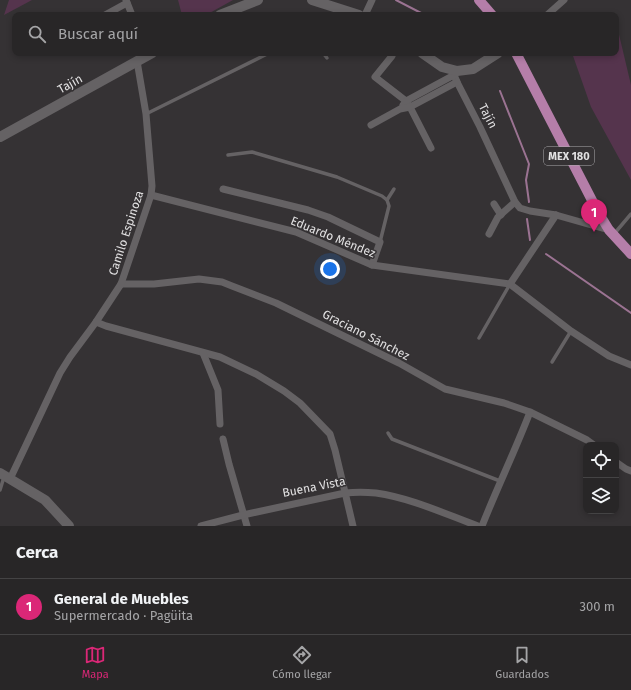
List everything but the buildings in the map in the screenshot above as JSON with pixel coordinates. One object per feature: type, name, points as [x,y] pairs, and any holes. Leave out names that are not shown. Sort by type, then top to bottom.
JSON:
[{"type":"main road","points":[[228,12],[258,0]]},
{"type":"main road","points":[[312,0],[350,12]]},
{"type":"main road","points":[[479,0],[489,12]]},
{"type":"main road","name":"Tajín","points":[[0,138],[146,56]]},
{"type":"main road","points":[[426,56],[442,67],[456,73],[473,69],[493,56]]},
{"type":"main road","name":"MEX 180","points":[[518,56],[598,212],[611,232],[631,254]]},
{"type":"main road","points":[[5,476],[45,500],[58,516],[69,526]]},
{"type":"street","points":[[366,12],[372,0]]},
{"type":"street","points":[[550,12],[564,0]]},
{"type":"street","points":[[110,12],[126,2],[131,12]]},
{"type":"street","points":[[392,56],[375,77],[408,104],[431,148]]},
{"type":"street","name":"Camilo Espinoza","points":[[5,476],[60,373],[121,284],[151,195],[152,186],[146,114],[136,62]]},
{"type":"street","points":[[431,92],[456,73]]},
{"type":"street","name":"Tajín","points":[[456,73],[457,82],[515,202],[520,208],[556,215]]},
{"type":"street","points":[[371,125],[431,92],[457,82]]},
{"type":"street","points":[[223,189],[321,215],[380,242],[372,265]]},
{"type":"street","name":"Eduardo Méndez","points":[[151,195],[296,232],[372,265],[510,284],[571,331],[609,356],[631,365]]},
{"type":"street","points":[[489,234],[501,215],[515,202]]},
{"type":"street","points":[[494,204],[501,215]]},
{"type":"street","points":[[510,284],[556,215],[611,232]]},
{"type":"street","name":"Graciano Sánchez","points":[[121,284],[154,284],[199,279],[227,284],[276,302],[399,363],[445,389],[504,403],[530,412],[590,442]]},
{"type":"street","points":[[96,322],[220,357],[256,374],[284,391],[304,408],[330,434],[353,526]]},
{"type":"street","points":[[203,353],[218,390],[220,424]]},
{"type":"street","points":[[482,526],[530,412]]},
{"type":"street","points":[[223,439],[247,526]]},
{"type":"street","points":[[619,464],[626,469],[631,470]]},
{"type":"street","name":"Buena Vista","points":[[201,526],[243,515],[345,493],[362,492],[376,493],[403,499],[478,526]]},
{"type":"street","points":[[58,516],[62,526]]},
{"type":"lane","points":[[146,114],[263,56]]},
{"type":"lane","points":[[228,155],[252,152],[342,179],[382,196],[387,200],[388,206],[380,242]]},
{"type":"lane","points":[[387,200],[394,189]]},
{"type":"lane","points":[[611,232],[631,214]]},
{"type":"lane","points":[[479,338],[510,284]]},
{"type":"lane","points":[[552,362],[571,331]]},
{"type":"lane","points":[[388,433],[392,439],[500,481]]},
{"type":"lane","points":[[0,490],[5,476]]},
{"type":"shaded area","points":[[9,0],[32,0],[4,15]]},
{"type":"shaded area","points":[[178,0],[233,0],[211,12],[181,12]]},
{"type":"shaded area","points":[[619,34],[631,85],[631,180],[591,107],[573,56],[619,56]]},
{"type":"waterway","points":[[396,0],[419,12]]},
{"type":"waterway","points":[[500,91],[529,164],[526,180],[529,202]]},
{"type":"waterway","points":[[527,219],[530,240]]},
{"type":"waterway","points":[[546,254],[631,313]]},
{"type":"place","name":"General de Muebles","points":[[594,232]]}]
